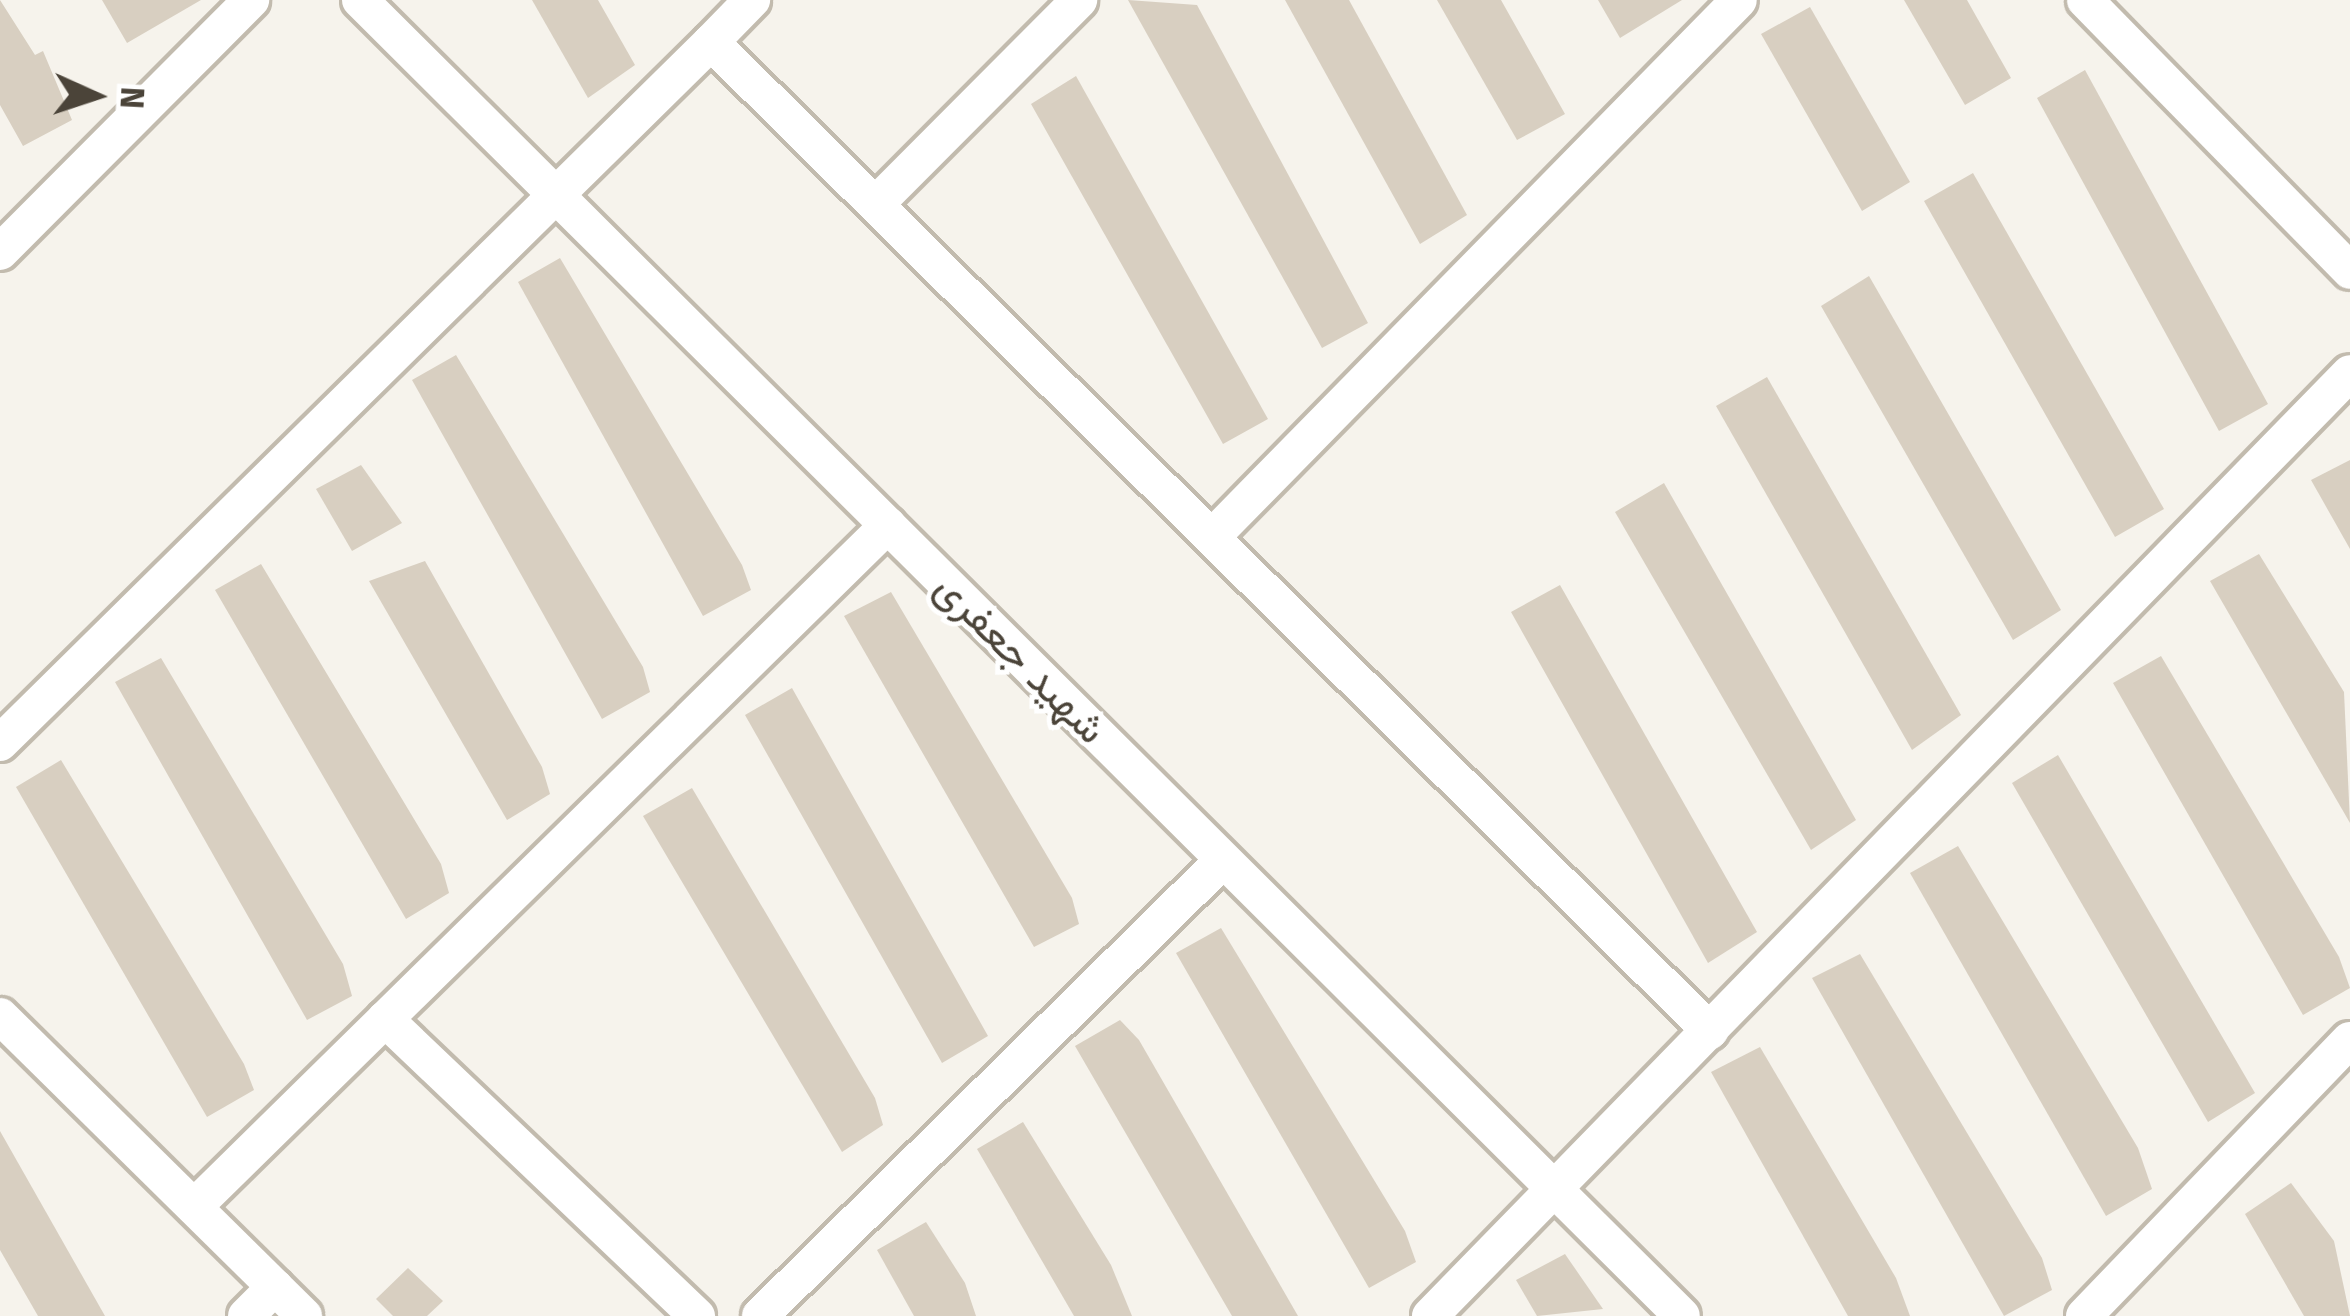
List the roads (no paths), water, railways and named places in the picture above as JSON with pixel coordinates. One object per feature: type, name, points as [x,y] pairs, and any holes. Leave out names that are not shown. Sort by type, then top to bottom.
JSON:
[{"type":"street","points":[[0,252],[250,0]]},
{"type":"street","name":"شهید جعفری","points":[[360,0],[1682,1316]]},
{"type":"street","points":[[0,743],[752,0]]},
{"type":"street","points":[[876,204],[1079,0]]},
{"type":"street","points":[[1212,537],[1739,0]]},
{"type":"street","points":[[2085,0],[2350,271]]},
{"type":"street","points":[[711,42],[1710,1031]]},
{"type":"street","points":[[1430,1316],[2350,373]]},
{"type":"street","points":[[194,1207],[888,525]]},
{"type":"street","points":[[760,1316],[1223,860]]},
{"type":"street","points":[[0,1016],[304,1316]]},
{"type":"street","points":[[385,1019],[698,1316]]},
{"type":"street","points":[[2084,1316],[2350,1040]]},
{"type":"street","points":[[246,1316],[275,1287]]}]
